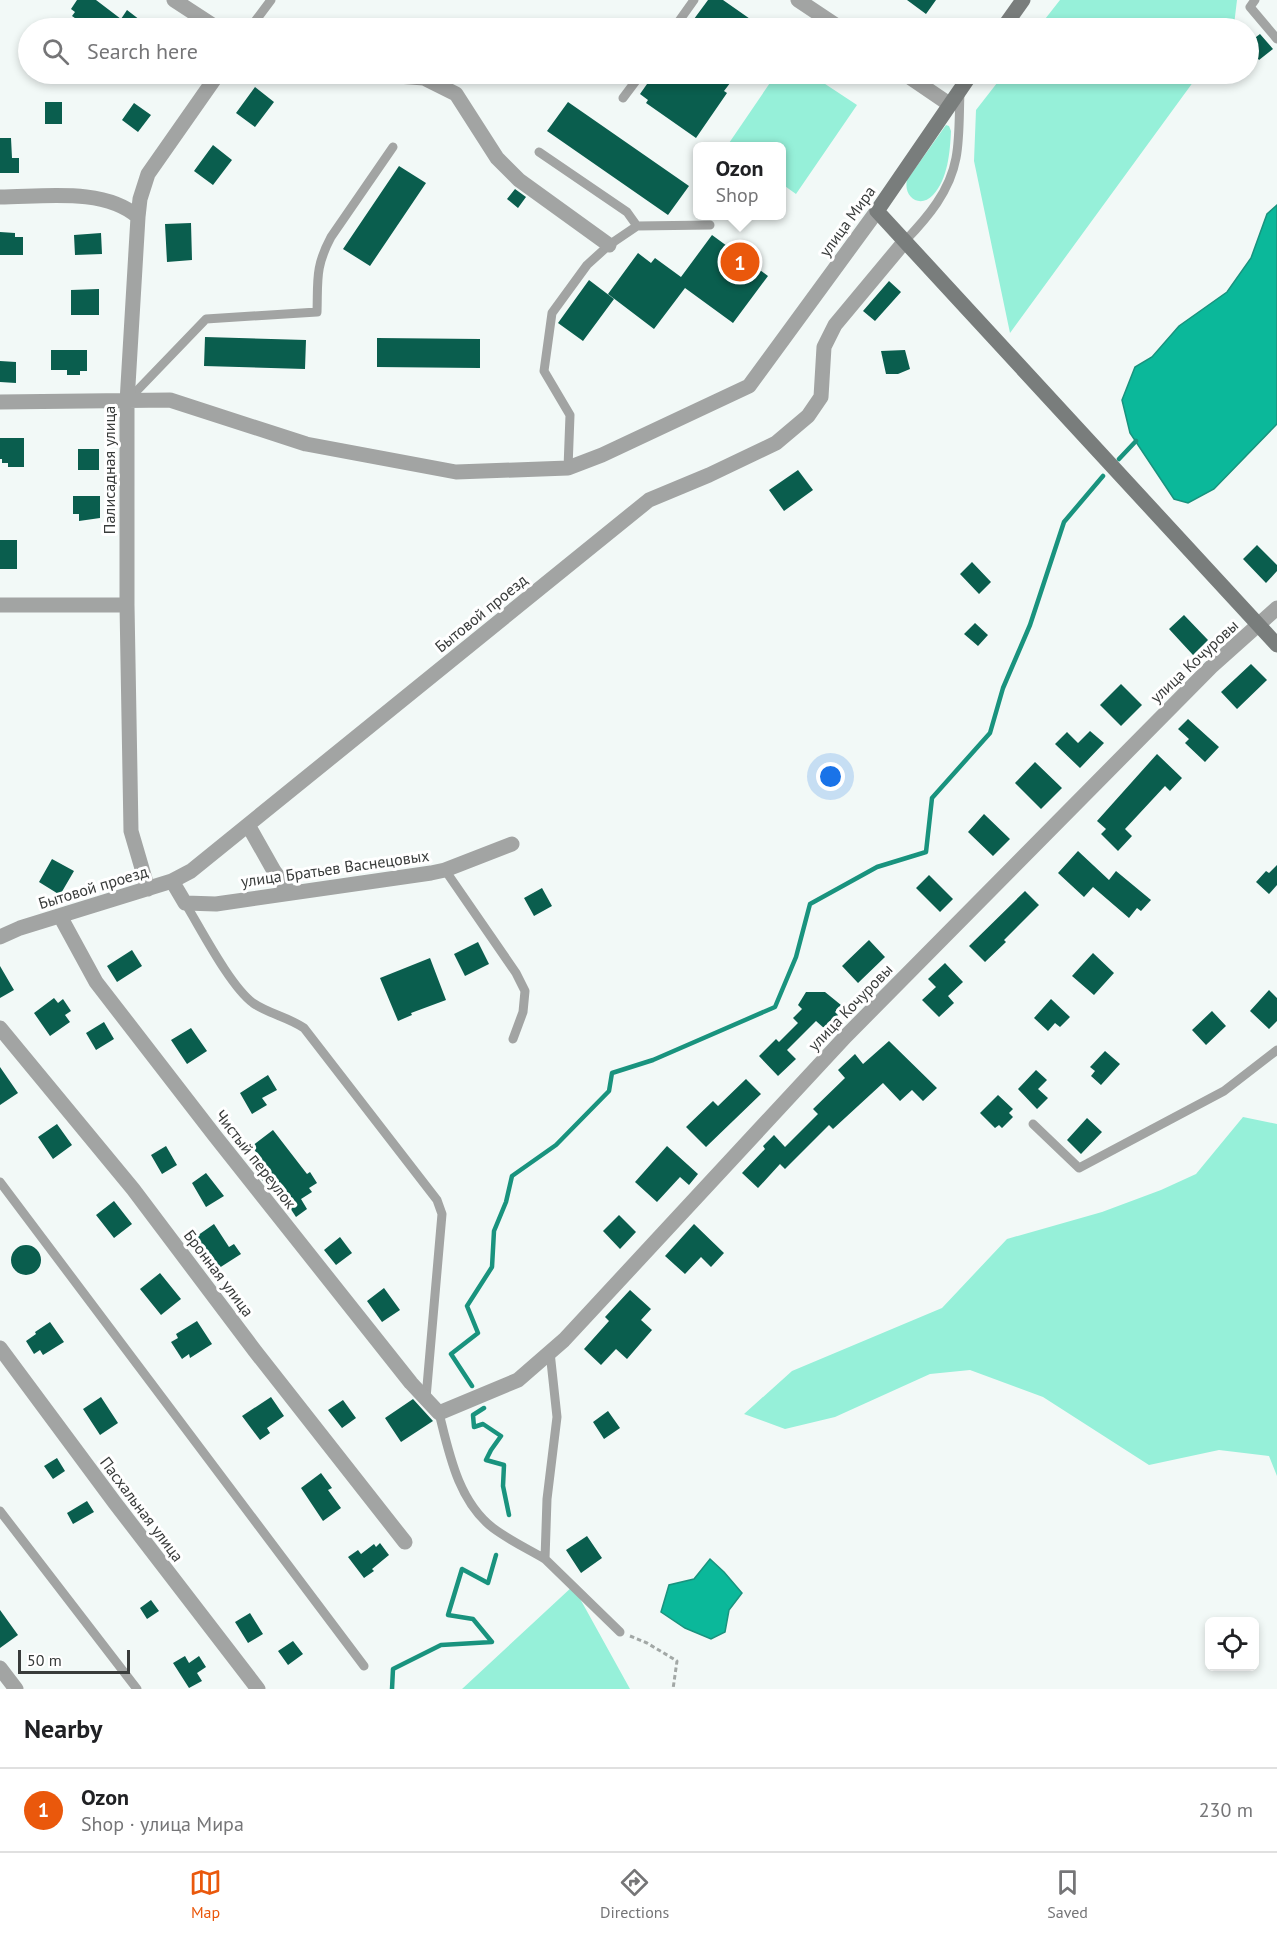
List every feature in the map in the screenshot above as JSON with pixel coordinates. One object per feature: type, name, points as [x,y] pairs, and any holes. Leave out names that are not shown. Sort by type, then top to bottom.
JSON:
[{"type":"street","points":[[174,0],[202,18]]},
{"type":"street","points":[[798,0],[825,18]]},
{"type":"street","points":[[1010,18],[1023,0]]},
{"type":"street","name":"Палисадная улица","points":[[148,889],[131,831],[127,605],[127,402],[138,217],[140,199],[148,174],[211,84]]},
{"type":"street","points":[[436,84],[456,94],[497,158],[519,180],[609,244]]},
{"type":"street","points":[[920,84],[949,104]]},
{"type":"street","name":"улица Мира","points":[[568,468],[749,386],[877,211],[963,84]]},
{"type":"street","points":[[0,197],[87,196],[114,202],[138,217]]},
{"type":"street","points":[[877,211],[1259,625],[1277,608]]},
{"type":"street","name":"Бытовой проезд","points":[[0,937],[172,881],[191,871],[649,500],[776,443],[808,416],[821,397],[824,347],[835,325],[905,241]]},
{"type":"street","points":[[0,402],[170,400],[306,444],[456,472],[568,468]]},
{"type":"street","points":[[0,605],[127,605]]},
{"type":"street","name":"улица Кочуровы","points":[[439,1413],[519,1380],[564,1340],[854,1028],[1211,667],[1259,625],[1277,645]]},
{"type":"street","points":[[248,825],[274,871],[290,893]]},
{"type":"street","name":"улица Братьев Васнецовых","points":[[185,903],[216,904],[445,870],[512,844]]},
{"type":"street","points":[[172,881],[185,903]]},
{"type":"street","name":"Чистый переулок","points":[[60,916],[103,991],[411,1383],[439,1413]]},
{"type":"street","name":"Бронная улица","points":[[0,1029],[133,1189],[255,1351],[405,1542]]},
{"type":"street","name":"Пасхальная улица","points":[[0,1348],[115,1503],[258,1689]]},
{"type":"street","points":[[0,1668],[16,1689]]},
{"type":"lane","points":[[258,18],[271,0]]},
{"type":"lane","points":[[681,18],[694,0]]},
{"type":"lane","points":[[1254,0],[1250,7],[1277,39]]},
{"type":"lane","points":[[624,98],[634,84]]},
{"type":"lane","points":[[905,241],[941,199],[956,159],[960,88]]},
{"type":"lane","points":[[127,402],[206,319],[317,312],[318,266],[323,252],[393,147]]},
{"type":"lane","points":[[539,152],[627,212],[637,226]]},
{"type":"lane","points":[[568,468],[570,414],[544,371],[552,313],[587,265],[609,244],[637,226],[710,225]]},
{"type":"lane","points":[[445,870],[516,974],[525,991],[523,1012],[513,1039]]},
{"type":"lane","points":[[185,903],[231,978],[244,994],[254,1004],[292,1020],[304,1028],[437,1200],[442,1214],[426,1398]]},
{"type":"lane","points":[[1033,1124],[1079,1168],[1224,1092],[1277,1050]]},
{"type":"lane","points":[[0,1182],[364,1666]]},
{"type":"lane","points":[[545,1559],[546,1499],[557,1417],[550,1352]]},
{"type":"lane","points":[[439,1413],[448,1450],[460,1483],[475,1509],[493,1527],[545,1559],[620,1632]]},
{"type":"lane","points":[[0,1511],[137,1689]]},
{"type":"path","points":[[620,1632],[647,1643],[677,1661],[673,1689]]},
{"type":"shaded area","points":[[1060,0],[1237,0],[1235,18],[1046,18]]},
{"type":"shaded area","points":[[769,84],[825,84],[857,105],[796,194],[786,187],[786,142],[730,142]]},
{"type":"shaded area","points":[[996,84],[1192,84],[1010,333],[974,161],[976,110]]},
{"type":"shaded area","points":[[946,125],[951,131],[945,173],[933,195],[923,201],[918,201],[910,196],[906,186],[907,180]]},
{"type":"shaded area","points":[[1277,205],[1277,424],[1214,489],[1188,503],[1174,499],[1130,433],[1122,400],[1135,367],[1152,357],[1179,326],[1227,292],[1251,258],[1267,214]]},
{"type":"shaded area","points":[[1243,1117],[1277,1124],[1277,1476],[1269,1456],[1219,1450],[1149,1465],[1043,1397],[970,1370],[930,1374],[835,1417],[785,1429],[744,1414],[792,1371],[942,1308],[1007,1239],[1102,1212],[1196,1174]]},
{"type":"shaded area","points":[[710,1559],[742,1593],[729,1610],[725,1632],[711,1639],[685,1628],[661,1612],[669,1585],[694,1579]]},
{"type":"shaded area","points":[[573,1586],[630,1689],[462,1689]]},
{"type":"building","points":[[77,0],[96,0],[120,18],[75,18],[72,16],[75,12],[71,9]]},
{"type":"building","points":[[708,0],[723,0],[749,18],[695,18]]},
{"type":"building","points":[[907,0],[936,0],[926,14]]},
{"type":"building","points":[[127,10],[137,18],[122,18]]},
{"type":"building","points":[[1259,35],[1273,49],[1259,60]]},
{"type":"building","points":[[647,84],[729,84],[724,91],[727,93],[696,138],[646,103],[648,100],[640,94]]},
{"type":"building","points":[[255,87],[274,102],[255,127],[236,113]]},
{"type":"building","points":[[45,102],[62,102],[62,124],[45,124]]},
{"type":"building","points":[[568,102],[689,186],[668,215],[547,131]]},
{"type":"building","points":[[134,103],[151,115],[138,132],[122,120]]},
{"type":"building","points":[[0,138],[11,138],[12,158],[19,158],[19,173],[0,173]]},
{"type":"building","points":[[213,145],[232,160],[213,185],[194,171]]},
{"type":"building","points":[[399,166],[426,183],[370,266],[343,249]]},
{"type":"building","points":[[515,189],[526,197],[518,208],[507,199]]},
{"type":"building","points":[[191,223],[192,260],[167,262],[165,224]]},
{"type":"building","points":[[0,232],[15,233],[15,237],[23,237],[23,255],[0,255]]},
{"type":"building","points":[[101,233],[102,254],[75,255],[74,235]]},
{"type":"building","points":[[712,235],[768,276],[733,323],[685,288],[654,329],[608,294],[638,253],[651,263],[655,258],[681,277]]},
{"type":"building","points":[[589,280],[614,299],[583,341],[558,323]]},
{"type":"building","points":[[889,281],[901,292],[875,321],[863,311]]},
{"type":"building","points":[[99,289],[99,315],[71,315],[71,290]]},
{"type":"building","points":[[205,337],[306,340],[305,369],[204,366]]},
{"type":"building","points":[[377,338],[480,339],[480,368],[377,367]]},
{"type":"building","points":[[51,350],[87,350],[87,371],[80,371],[80,375],[67,375],[67,370],[51,370]]},
{"type":"building","points":[[905,350],[910,369],[898,374],[886,374],[881,351]]},
{"type":"building","points":[[0,361],[16,362],[16,383],[0,382]]},
{"type":"building","points":[[0,438],[24,438],[24,467],[8,467],[8,463],[2,463]]},
{"type":"building","points":[[78,449],[99,449],[99,470],[78,470]]},
{"type":"building","points":[[798,470],[813,490],[784,511],[769,490]]},
{"type":"building","points":[[73,496],[100,496],[100,518],[79,521],[79,514],[73,514]]},
{"type":"building","points":[[0,540],[17,540],[17,569],[0,569]]},
{"type":"building","points":[[1257,545],[1277,565],[1277,571],[1266,583],[1243,559]]},
{"type":"building","points":[[972,562],[991,582],[979,594],[960,574]]},
{"type":"building","points":[[1184,615],[1208,640],[1193,655],[1169,629]]},
{"type":"building","points":[[975,623],[988,635],[978,646],[964,634]]},
{"type":"building","points":[[1251,664],[1267,680],[1237,709],[1221,692]]},
{"type":"building","points":[[1121,684],[1142,705],[1121,726],[1100,705]]},
{"type":"building","points":[[1188,719],[1219,747],[1205,762],[1185,743],[1189,739],[1178,729]]},
{"type":"building","points":[[1090,731],[1104,743],[1080,768],[1055,744],[1067,732],[1078,743]]},
{"type":"building","points":[[1157,754],[1182,778],[1170,791],[1165,786],[1125,829],[1132,836],[1118,851],[1101,834],[1106,829],[1097,821]]},
{"type":"building","points":[[1035,762],[1062,788],[1041,809],[1015,783]]},
{"type":"building","points":[[984,814],[1010,839],[993,856],[968,832]]},
{"type":"building","points":[[1078,851],[1109,880],[1116,871],[1151,900],[1141,911],[1137,908],[1129,918],[1093,887],[1084,897],[1058,873]]},
{"type":"building","points":[[52,859],[74,871],[60,895],[39,882]]},
{"type":"building","points":[[1277,865],[1277,885],[1269,894],[1256,882],[1266,871],[1269,873]]},
{"type":"building","points":[[929,875],[953,899],[940,912],[916,888]]},
{"type":"building","points":[[542,888],[552,906],[534,916],[524,898]]},
{"type":"building","points":[[1025,891],[1039,905],[985,962],[969,946]]},
{"type":"building","points":[[869,940],[885,957],[858,983],[842,966]]},
{"type":"building","points":[[478,942],[489,964],[465,976],[454,954]]},
{"type":"building","points":[[132,950],[142,966],[117,982],[107,966]]},
{"type":"building","points":[[1093,953],[1114,973],[1094,995],[1072,976]]},
{"type":"building","points":[[430,958],[446,1000],[411,1013],[412,1015],[398,1021],[380,978]]},
{"type":"building","points":[[945,963],[963,982],[948,996],[954,1003],[939,1017],[922,1000],[936,987],[928,979]]},
{"type":"building","points":[[0,966],[14,990],[0,998]]},
{"type":"building","points":[[1269,990],[1277,998],[1277,1021],[1269,1029],[1250,1011]]},
{"type":"building","points":[[806,992],[825,992],[841,1005],[835,1012],[838,1015],[825,1029],[816,1021],[787,1050],[796,1059],[778,1076],[759,1056],[776,1039],[779,1042],[798,1023],[793,1018],[802,1009],[798,1005]]},
{"type":"building","points":[[54,998],[58,1003],[63,999],[71,1011],[65,1015],[70,1022],[50,1036],[34,1013]]},
{"type":"building","points":[[1051,999],[1070,1017],[1060,1027],[1055,1023],[1048,1031],[1034,1018]]},
{"type":"building","points":[[1212,1011],[1226,1026],[1206,1045],[1192,1030]]},
{"type":"building","points":[[104,1022],[114,1039],[96,1050],[86,1033]]},
{"type":"building","points":[[191,1028],[207,1051],[187,1064],[171,1040]]},
{"type":"building","points":[[889,1041],[937,1088],[923,1101],[912,1090],[900,1101],[883,1083],[833,1129],[829,1125],[785,1169],[780,1164],[758,1188],[742,1173],[765,1149],[763,1146],[774,1135],[785,1147],[818,1114],[813,1109],[845,1078],[838,1070],[855,1054],[863,1064]]},
{"type":"building","points":[[1105,1051],[1120,1064],[1101,1085],[1091,1076],[1095,1071],[1090,1067]]},
{"type":"building","points":[[0,1067],[18,1093],[0,1105]]},
{"type":"building","points":[[1036,1070],[1047,1080],[1038,1089],[1048,1098],[1037,1109],[1018,1089]]},
{"type":"building","points":[[268,1075],[277,1090],[262,1098],[267,1105],[252,1114],[240,1093]]},
{"type":"building","points":[[746,1079],[761,1094],[706,1147],[686,1127],[713,1101],[718,1106]]},
{"type":"building","points":[[998,1095],[1013,1109],[1009,1113],[1013,1117],[1002,1128],[999,1125],[995,1128],[980,1113]]},
{"type":"building","points":[[1087,1118],[1102,1132],[1081,1154],[1067,1140]]},
{"type":"building","points":[[57,1124],[72,1145],[53,1159],[38,1137]]},
{"type":"building","points":[[273,1130],[307,1174],[310,1172],[317,1183],[309,1188],[312,1192],[301,1199],[307,1209],[296,1217],[269,1176],[263,1181],[248,1162],[258,1155],[252,1146]]},
{"type":"building","points":[[166,1146],[177,1165],[162,1174],[151,1155]]},
{"type":"building","points":[[667,1146],[698,1174],[689,1185],[680,1177],[657,1202],[635,1182]]},
{"type":"building","points":[[206,1173],[224,1196],[206,1207],[192,1183]]},
{"type":"building","points":[[114,1201],[132,1224],[114,1238],[96,1215]]},
{"type":"building","points":[[619,1215],[636,1232],[620,1249],[603,1231]]},
{"type":"building","points":[[214,1224],[229,1247],[234,1244],[241,1254],[216,1270],[194,1238]]},
{"type":"building","points":[[694,1224],[724,1253],[711,1267],[701,1257],[685,1274],[665,1256]]},
{"type":"building","points":[[340,1237],[352,1253],[336,1265],[324,1250]]},
{"type":"building","points":[[26,1245],[37,1249],[41,1260],[37,1271],[26,1275],[15,1271],[11,1260],[15,1249]]},
{"type":"building","points":[[160,1273],[181,1299],[161,1315],[140,1289]]},
{"type":"building","points":[[384,1288],[400,1310],[382,1322],[367,1301]]},
{"type":"building","points":[[630,1290],[651,1309],[641,1320],[652,1330],[627,1359],[616,1349],[601,1365],[584,1349],[609,1321],[605,1317]]},
{"type":"building","points":[[197,1321],[212,1344],[190,1358],[189,1354],[182,1359],[171,1342],[178,1338],[176,1334]]},
{"type":"building","points":[[50,1322],[64,1342],[43,1355],[40,1350],[34,1354],[26,1341]]},
{"type":"building","points":[[101,1397],[118,1423],[100,1435],[83,1409]]},
{"type":"building","points":[[271,1397],[284,1416],[267,1428],[270,1433],[260,1440],[242,1416]]},
{"type":"building","points":[[413,1399],[433,1421],[401,1442],[385,1418]]},
{"type":"building","points":[[343,1400],[356,1418],[342,1428],[328,1410]]},
{"type":"building","points":[[608,1411],[620,1428],[604,1439],[593,1422]]},
{"type":"building","points":[[57,1458],[65,1471],[53,1479],[44,1466]]},
{"type":"building","points":[[321,1473],[332,1488],[328,1490],[341,1508],[323,1521],[301,1488]]},
{"type":"building","points":[[87,1501],[94,1512],[73,1524],[67,1513]]},
{"type":"building","points":[[587,1536],[602,1558],[581,1573],[566,1550]]},
{"type":"building","points":[[380,1543],[389,1555],[364,1578],[348,1557],[358,1550],[361,1554],[374,1544],[376,1547]]},
{"type":"building","points":[[151,1600],[159,1611],[147,1619],[140,1608]]},
{"type":"building","points":[[0,1610],[18,1635],[0,1648]]},
{"type":"building","points":[[250,1613],[263,1634],[248,1643],[235,1622]]},
{"type":"building","points":[[293,1641],[303,1654],[288,1665],[278,1651]]},
{"type":"building","points":[[185,1656],[189,1663],[199,1656],[206,1667],[197,1673],[202,1681],[189,1688],[173,1663]]},
{"type":"waterway","points":[[1119,459],[1136,441]]},
{"type":"waterway","points":[[472,1386],[451,1354],[478,1333],[467,1306],[492,1267],[494,1231],[506,1202],[512,1176],[556,1145],[609,1091],[612,1073],[653,1060],[775,1007],[796,957],[810,904],[877,867],[926,852],[932,798],[990,733],[1003,688],[1030,625],[1064,522],[1103,476]]},
{"type":"waterway","points":[[484,1408],[473,1415],[474,1427],[483,1424],[501,1436],[486,1460],[504,1465],[503,1486],[509,1515]]},
{"type":"waterway","points":[[392,1689],[393,1669],[441,1645],[492,1642],[473,1619],[448,1615],[462,1569],[488,1583],[496,1555]]},
{"type":"place","name":"Ozon","points":[[740,262]]}]
